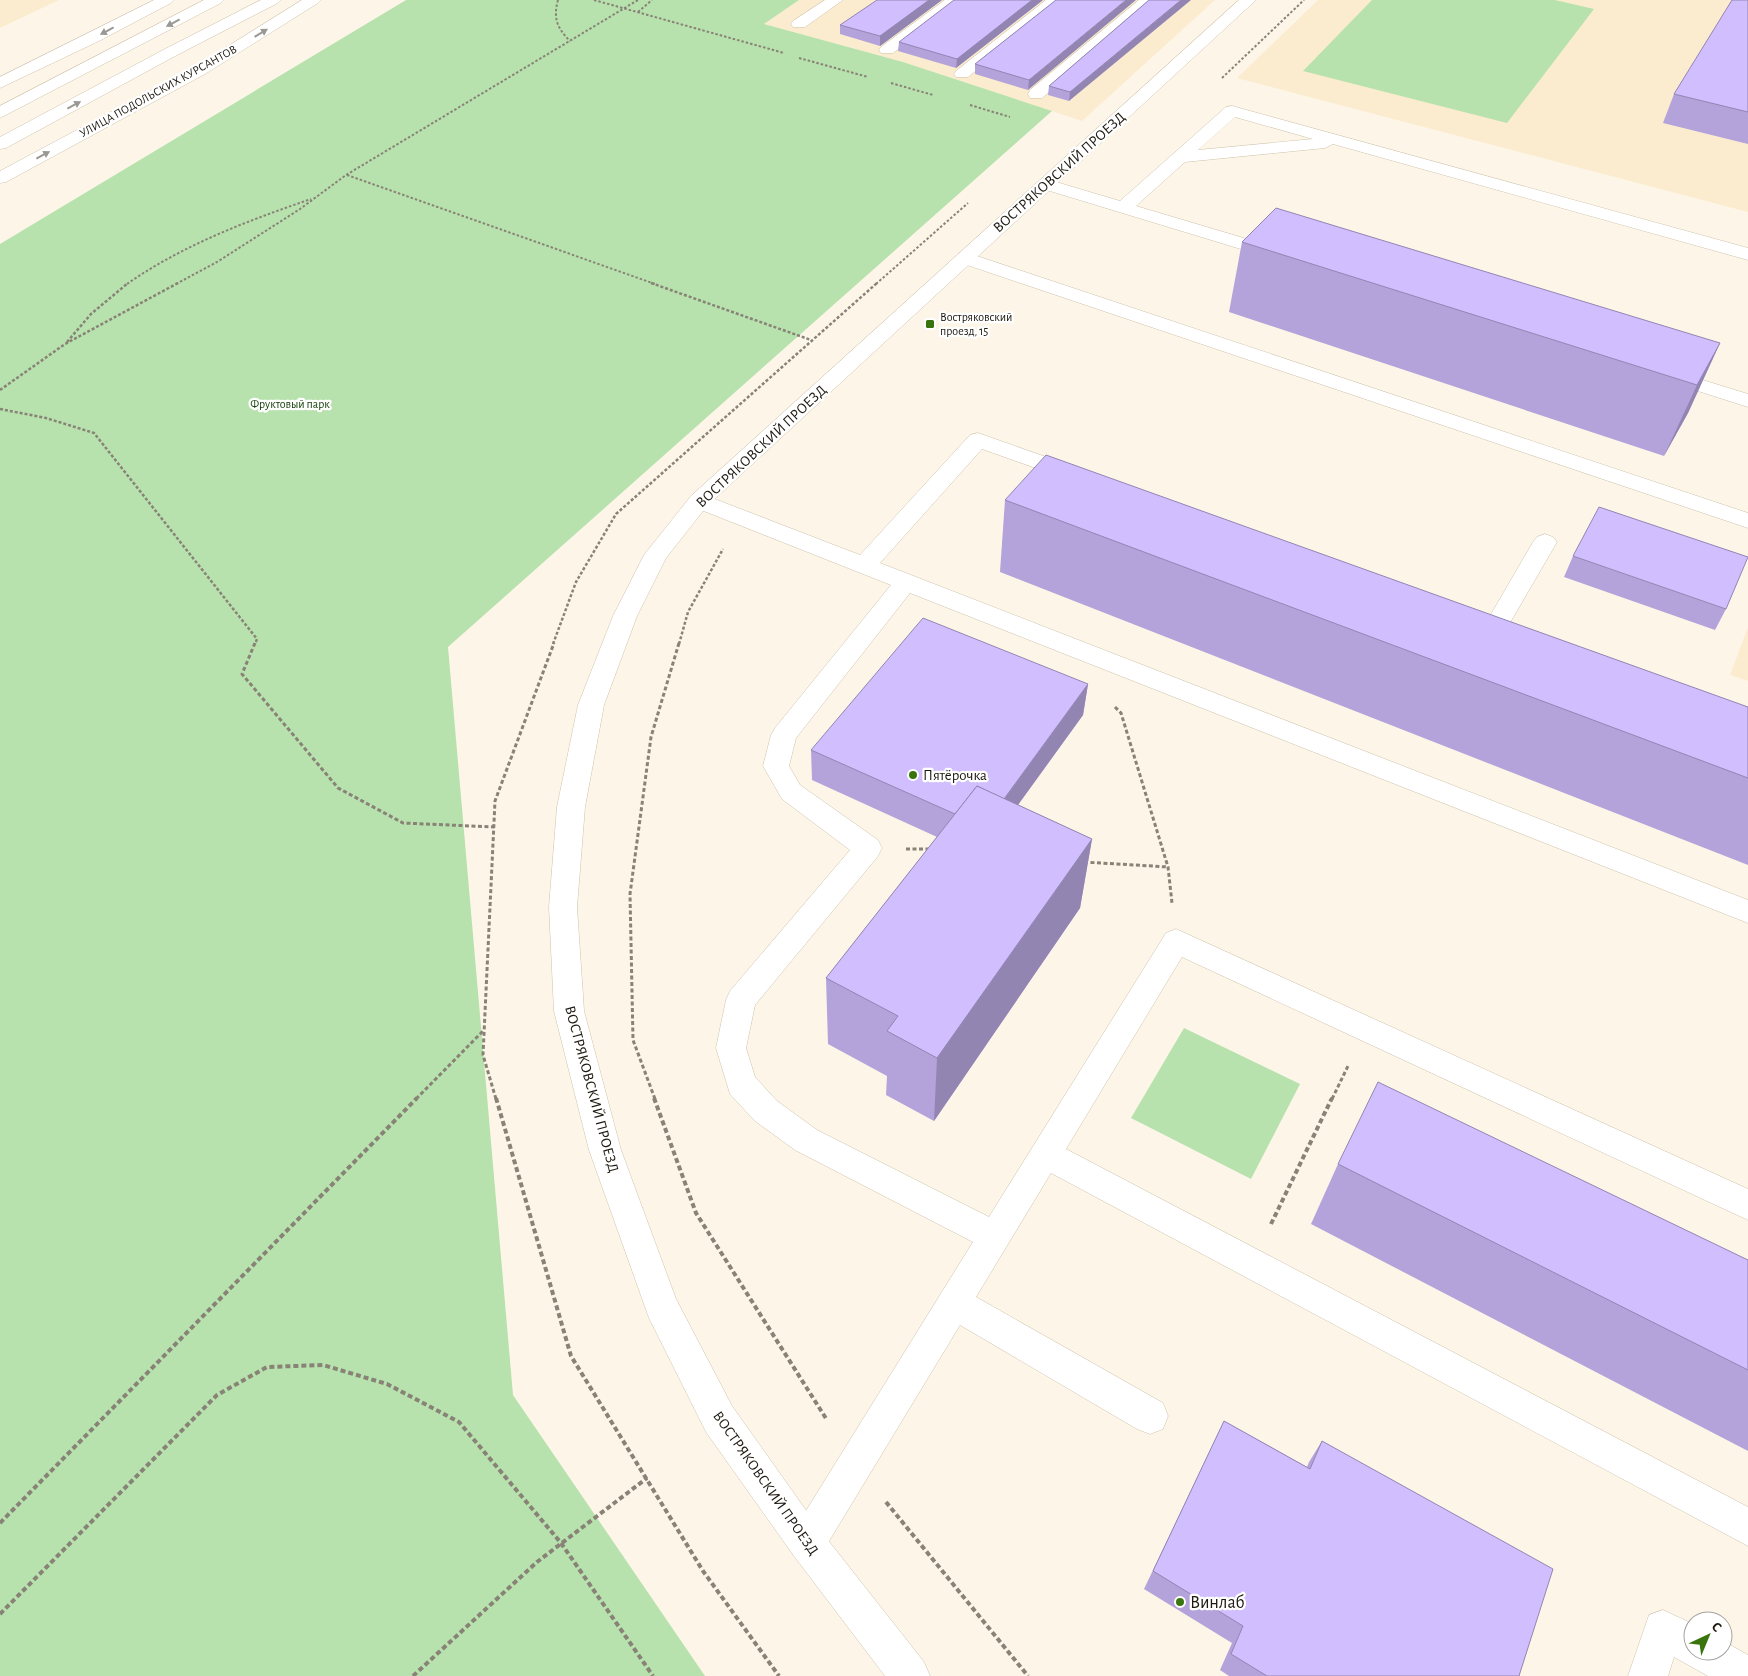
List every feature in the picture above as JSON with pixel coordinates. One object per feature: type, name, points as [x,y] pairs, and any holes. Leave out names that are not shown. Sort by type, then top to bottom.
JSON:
[{"type":"street","points":[[0,83],[166,0]]},
{"type":"street","points":[[0,113],[216,0]]},
{"type":"street","name":"УЛИЦА ПОДОЛЬСКИХ КУРСАНТОВ","points":[[0,144],[171,52],[273,0]]},
{"type":"street","name":"УЛИЦА ПОДОЛЬСКИХ КУРСАНТОВ","points":[[0,178],[199,71],[313,0]]},
{"type":"street","points":[[799,24],[835,0]]},
{"type":"street","points":[[887,50],[955,0]]},
{"type":"street","points":[[962,74],[1056,0]]},
{"type":"street","points":[[1036,94],[1148,0]]},
{"type":"street","name":"ВОСТРЯКОВСКИЙ ПРОЕЗД","points":[[910,1676],[806,1542],[719,1418],[661,1306],[605,1150],[569,1011],[563,907],[571,806],[591,705],[626,616],[656,555],[699,501],[1248,0]]},
{"type":"street","points":[[1124,207],[1232,111],[1748,254]]},
{"type":"street","points":[[1181,157],[1342,141]]},
{"type":"street","points":[[1046,184],[1296,259]]},
{"type":"street","points":[[965,258],[1748,521]]},
{"type":"street","points":[[1646,368],[1748,401]]},
{"type":"street","points":[[864,566],[978,440],[1098,484]]},
{"type":"street","points":[[699,501],[1748,912]]},
{"type":"street","points":[[1495,628],[1544,542]]},
{"type":"street","points":[[906,582],[784,735],[776,766],[791,792],[868,848],[741,1000],[731,1048],[741,1084],[766,1111],[806,1140],[995,1237]]},
{"type":"street","points":[[806,1542],[1176,941],[1748,1205]]},
{"type":"street","points":[[1045,1154],[1748,1526]]},
{"type":"street","points":[[954,1303],[1150,1416]]},
{"type":"street","points":[[1648,1676],[1663,1628],[1683,1640]]},
{"type":"street","points":[[1720,1661],[1746,1676]]},
{"type":"path","points":[[558,0],[554,13],[556,25],[570,41]]},
{"type":"path","points":[[594,0],[868,77]]},
{"type":"path","points":[[0,390],[66,344],[217,262],[314,198],[346,174],[638,0]]},
{"type":"path","points":[[638,12],[652,0]]},
{"type":"path","points":[[1219,81],[1304,0]]},
{"type":"path","points":[[888,82],[936,96]]},
{"type":"path","points":[[964,104],[1012,117]]},
{"type":"path","points":[[346,174],[811,340]]},
{"type":"path","points":[[66,344],[95,310],[133,280],[177,254],[229,229],[314,198]]},
{"type":"path","points":[[779,1676],[703,1571],[571,1356],[483,1055],[495,801],[576,582],[616,514],[968,202]]},
{"type":"path","points":[[0,409],[46,418],[94,433],[257,639],[242,674],[338,788],[403,823],[494,827]]},
{"type":"path","points":[[1115,706],[1121,712],[1168,867],[1176,941]]},
{"type":"path","points":[[868,848],[931,849]]},
{"type":"path","points":[[1075,862],[1168,867]]},
{"type":"path","points":[[1252,1263],[1366,1030]]},
{"type":"path","points":[[0,1524],[484,1031]]},
{"type":"path","points":[[0,1614],[216,1395],[267,1366],[322,1365],[387,1384],[459,1422],[561,1543],[653,1676]]},
{"type":"path","points":[[413,1676],[537,1562],[646,1478]]},
{"type":"shaded area","points":[[0,0],[59,0],[0,28]]},
{"type":"shaded area","points":[[799,0],[1215,0],[1082,121],[903,62],[764,24]]},
{"type":"shaded area","points":[[1318,0],[1748,0],[1748,212],[1237,78]]},
{"type":"shaded area","points":[[1748,627],[1748,681],[1730,675]]},
{"type":"green space","name":"Фруктовый парк","points":[[406,0],[799,0],[764,24],[903,62],[1052,111],[448,647],[513,1395],[705,1676],[0,1676],[0,244]]},
{"type":"green space","points":[[1372,0],[1555,0],[1594,9],[1507,123],[1303,71]]},
{"type":"green space","points":[[1184,1028],[1300,1084],[1251,1179],[1131,1118]]},
{"type":"building","points":[[877,0],[929,0],[880,36],[840,25]]},
{"type":"building","points":[[954,0],[1032,0],[957,59],[899,42]]},
{"type":"building","points":[[1056,0],[1126,0],[1029,80],[975,64]]},
{"type":"building","points":[[1149,0],[1181,0],[1070,92],[1049,86]]},
{"type":"building","points":[[1732,0],[1748,0],[1748,112],[1674,94]]},
{"type":"building","points":[[1276,208],[1720,343],[1697,385],[1242,242]]},
{"type":"building","points":[[1046,455],[1748,707],[1748,778],[1005,500]]},
{"type":"building","points":[[1599,507],[1748,557],[1726,609],[1573,556]]},
{"type":"building","points":[[923,618],[1088,684],[1004,799],[977,786],[955,814],[811,750]]},
{"type":"building","points":[[977,786],[1092,839],[937,1058],[887,1031],[898,1016],[826,978]]},
{"type":"building","points":[[1378,1082],[1748,1260],[1748,1370],[1338,1164]]},
{"type":"building","points":[[1224,1421],[1310,1469],[1322,1441],[1553,1569],[1519,1676],[1267,1676],[1231,1654],[1243,1626],[1153,1571]]},
{"type":"place","name":"Востряковский проезд, 15","points":[[930,324]]},
{"type":"place","name":"Пятёрочка","points":[[913,775]]},
{"type":"place","name":"Винлаб","points":[[1180,1602]]}]
